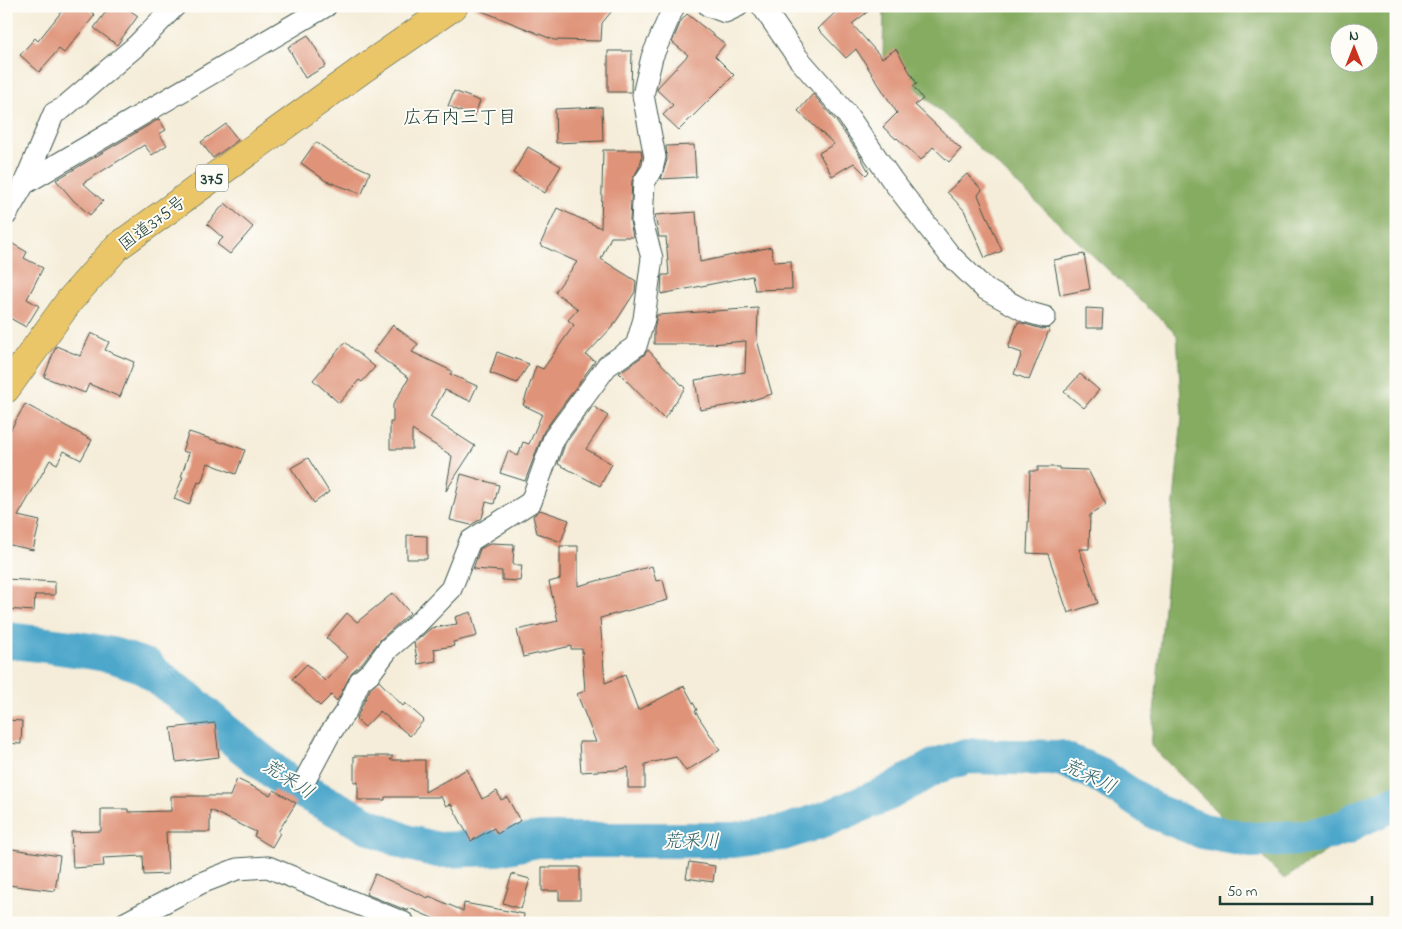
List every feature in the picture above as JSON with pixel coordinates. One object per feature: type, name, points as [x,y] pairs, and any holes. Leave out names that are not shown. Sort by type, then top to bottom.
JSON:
[{"type":"highway","name":"国道375号","points":[[6,388],[70,300],[117,247],[363,69],[454,6]]},
{"type":"street","points":[[6,216],[24,184],[54,113],[62,109],[136,46],[175,6]]},
{"type":"street","points":[[24,184],[326,6]]},
{"type":"street","points":[[304,782],[329,735],[346,711],[360,681],[371,672],[388,648],[417,624],[451,589],[470,541],[531,502],[554,438],[606,366],[636,346],[644,319],[652,258],[642,222],[644,182],[652,170],[656,157],[643,95],[652,57],[674,6]]},
{"type":"street","points":[[708,6],[725,12],[738,6]]},
{"type":"street","points":[[762,6],[798,58],[846,113],[892,180],[950,254],[986,288],[1027,312],[1044,317]]},
{"type":"street","points":[[125,923],[210,880],[237,869],[268,867],[404,923]]},
{"type":"green space","points":[[884,6],[1396,6],[1396,805],[1284,879],[1151,746],[1182,417],[1177,335],[883,57]]},
{"type":"building","points":[[66,6],[84,6],[95,15],[64,53],[59,49],[39,72],[20,55],[35,38],[38,41]]},
{"type":"building","points":[[110,6],[124,6],[138,16],[117,45],[94,28]]},
{"type":"building","points":[[616,6],[602,23],[601,41],[554,40],[472,7]]},
{"type":"building","points":[[842,6],[875,6],[852,24],[882,58],[896,49],[917,84],[913,86],[923,99],[915,105],[961,149],[949,162],[933,147],[921,160],[883,127],[897,113],[856,49],[846,58],[818,29]]},
{"type":"building","points":[[687,14],[725,44],[715,56],[734,75],[679,130],[663,115],[673,105],[657,90],[688,55],[672,42],[681,21]]},
{"type":"building","points":[[308,35],[326,66],[305,78],[288,47]]},
{"type":"building","points":[[608,51],[632,51],[631,92],[608,92]]},
{"type":"building","points":[[454,91],[480,101],[474,117],[448,106]]},
{"type":"building","points":[[813,94],[836,121],[859,154],[869,172],[866,175],[854,163],[832,176],[819,153],[834,144],[798,111]]},
{"type":"building","points":[[602,107],[603,141],[556,143],[555,109]]},
{"type":"building","points":[[159,119],[166,130],[159,134],[167,145],[152,155],[144,145],[83,183],[103,201],[90,215],[74,201],[56,180]]},
{"type":"building","points":[[226,124],[238,140],[213,158],[201,142]]},
{"type":"building","points":[[316,142],[337,157],[370,172],[362,194],[326,181],[301,163]]},
{"type":"building","points":[[694,145],[696,177],[661,179],[667,160],[666,146]]},
{"type":"building","points":[[528,147],[561,166],[545,193],[513,173]]},
{"type":"building","points":[[603,150],[641,150],[640,165],[632,181],[630,221],[633,237],[611,237],[601,259],[636,281],[635,292],[613,326],[586,355],[595,361],[544,431],[525,481],[500,473],[508,451],[518,456],[523,442],[529,444],[542,414],[523,405],[536,366],[543,369],[574,325],[568,320],[578,309],[555,292],[577,262],[540,245],[557,208],[601,228]]},
{"type":"building","points":[[967,174],[982,190],[978,195],[1002,251],[985,258],[964,210],[947,192]]},
{"type":"building","points":[[225,203],[253,227],[230,254],[217,244],[223,238],[207,224]]},
{"type":"building","points":[[696,212],[700,262],[771,247],[774,262],[791,261],[792,289],[755,290],[752,276],[661,294],[662,275],[669,275],[666,237],[659,237],[655,215]]},
{"type":"building","points":[[6,240],[27,252],[24,258],[43,268],[27,299],[39,306],[26,327],[6,316]]},
{"type":"building","points":[[1084,254],[1090,289],[1060,295],[1054,260]]},
{"type":"building","points":[[758,308],[757,340],[772,394],[743,403],[700,410],[695,380],[745,372],[746,341],[711,344],[654,344],[657,315]]},
{"type":"building","points":[[1086,308],[1103,309],[1102,328],[1086,328]]},
{"type":"building","points":[[1018,322],[1042,329],[1050,328],[1029,380],[1014,374],[1022,353],[1008,348]]},
{"type":"building","points":[[393,325],[418,344],[412,352],[452,371],[450,374],[477,386],[470,401],[445,390],[430,417],[475,446],[446,491],[452,456],[412,430],[412,449],[390,449],[390,422],[393,422],[393,405],[409,378],[373,352]]},
{"type":"building","points":[[91,333],[109,342],[105,350],[134,362],[120,397],[89,384],[85,393],[44,377],[56,346],[80,356]]},
{"type":"building","points":[[345,342],[375,367],[362,382],[359,380],[339,403],[313,380]]},
{"type":"building","points":[[648,350],[685,388],[664,419],[619,373],[643,356]]},
{"type":"building","points":[[497,352],[529,364],[517,383],[490,373]]},
{"type":"building","points":[[1080,374],[1099,390],[1084,408],[1064,392]]},
{"type":"building","points":[[25,404],[92,440],[81,460],[64,451],[57,464],[50,460],[18,516],[40,521],[33,550],[6,544],[6,438]]},
{"type":"building","points":[[593,406],[608,416],[586,449],[612,464],[600,486],[558,464],[565,444]]},
{"type":"building","points":[[189,432],[245,450],[236,474],[208,463],[201,483],[198,482],[189,505],[174,499],[183,477],[181,477],[189,453],[182,451]]},
{"type":"building","points":[[308,458],[329,492],[314,503],[291,468]]},
{"type":"building","points":[[1038,467],[1088,470],[1106,505],[1090,515],[1089,549],[1079,549],[1098,603],[1068,613],[1048,554],[1027,553],[1030,471],[1038,471]]},
{"type":"building","points":[[461,474],[499,485],[494,504],[486,502],[482,518],[471,525],[450,520]]},
{"type":"building","points":[[540,510],[569,520],[561,542],[537,533],[533,516]]},
{"type":"building","points":[[407,535],[427,536],[427,559],[407,559]]},
{"type":"building","points":[[491,543],[514,544],[513,565],[522,565],[520,581],[502,580],[502,571],[473,569],[480,549]]},
{"type":"building","points":[[560,546],[578,546],[578,586],[652,566],[656,581],[663,580],[668,600],[600,618],[605,683],[625,675],[638,710],[684,686],[697,710],[695,711],[720,750],[686,771],[676,757],[645,764],[645,788],[628,788],[628,767],[616,770],[581,772],[579,742],[596,742],[577,694],[585,691],[582,649],[571,649],[571,646],[523,657],[517,630],[558,621],[549,582],[560,579]]},
{"type":"building","points":[[6,579],[55,582],[55,595],[35,595],[34,611],[6,609]]},
{"type":"building","points":[[393,593],[410,613],[381,639],[362,663],[352,672],[337,701],[331,695],[320,706],[292,679],[307,664],[325,681],[348,657],[326,638],[347,613],[357,622]]},
{"type":"building","points":[[471,612],[477,636],[453,642],[454,646],[434,649],[436,661],[418,664],[414,643],[431,628],[457,624],[455,617]]},
{"type":"building","points":[[379,681],[403,706],[405,703],[424,720],[410,736],[380,711],[365,727],[356,719],[370,689]]},
{"type":"building","points":[[6,720],[22,721],[21,744],[6,743]]},
{"type":"building","points":[[215,723],[219,757],[176,762],[171,728]]},
{"type":"building","points":[[354,756],[393,756],[390,760],[425,760],[425,792],[467,769],[482,799],[497,791],[501,800],[507,797],[520,821],[497,834],[494,828],[471,841],[451,804],[446,806],[441,797],[385,797],[385,800],[358,800],[358,782],[354,782]]},
{"type":"building","points":[[237,779],[270,795],[274,790],[296,803],[278,832],[280,833],[272,847],[254,836],[256,832],[210,810],[210,832],[166,832],[168,874],[144,875],[143,856],[103,858],[104,866],[73,868],[71,832],[101,831],[101,809],[128,809],[128,812],[171,811],[171,796],[230,796]]},
{"type":"building","points":[[12,849],[60,856],[55,891],[8,885]]},
{"type":"building","points":[[689,862],[715,866],[713,882],[686,878]]},
{"type":"building","points":[[542,867],[580,867],[580,900],[559,900],[559,891],[542,891]]},
{"type":"building","points":[[375,874],[428,898],[429,896],[463,911],[464,903],[524,914],[523,923],[444,923],[409,908],[408,911],[366,894]]},
{"type":"building","points":[[512,874],[530,879],[521,909],[503,903]]},
{"type":"waterway","name":"荒釆川","points":[[6,640],[111,655],[148,667],[146,668],[190,701],[288,783],[363,823],[405,842],[438,850],[497,848],[537,840],[734,840],[783,833],[831,817],[888,793],[936,766],[967,756],[1060,758],[1096,773],[1156,812],[1203,831],[1251,840],[1306,838],[1346,827],[1354,821],[1396,803]]},
{"type":"district","name":"広石内三丁目","points":[[460,116]]}]
